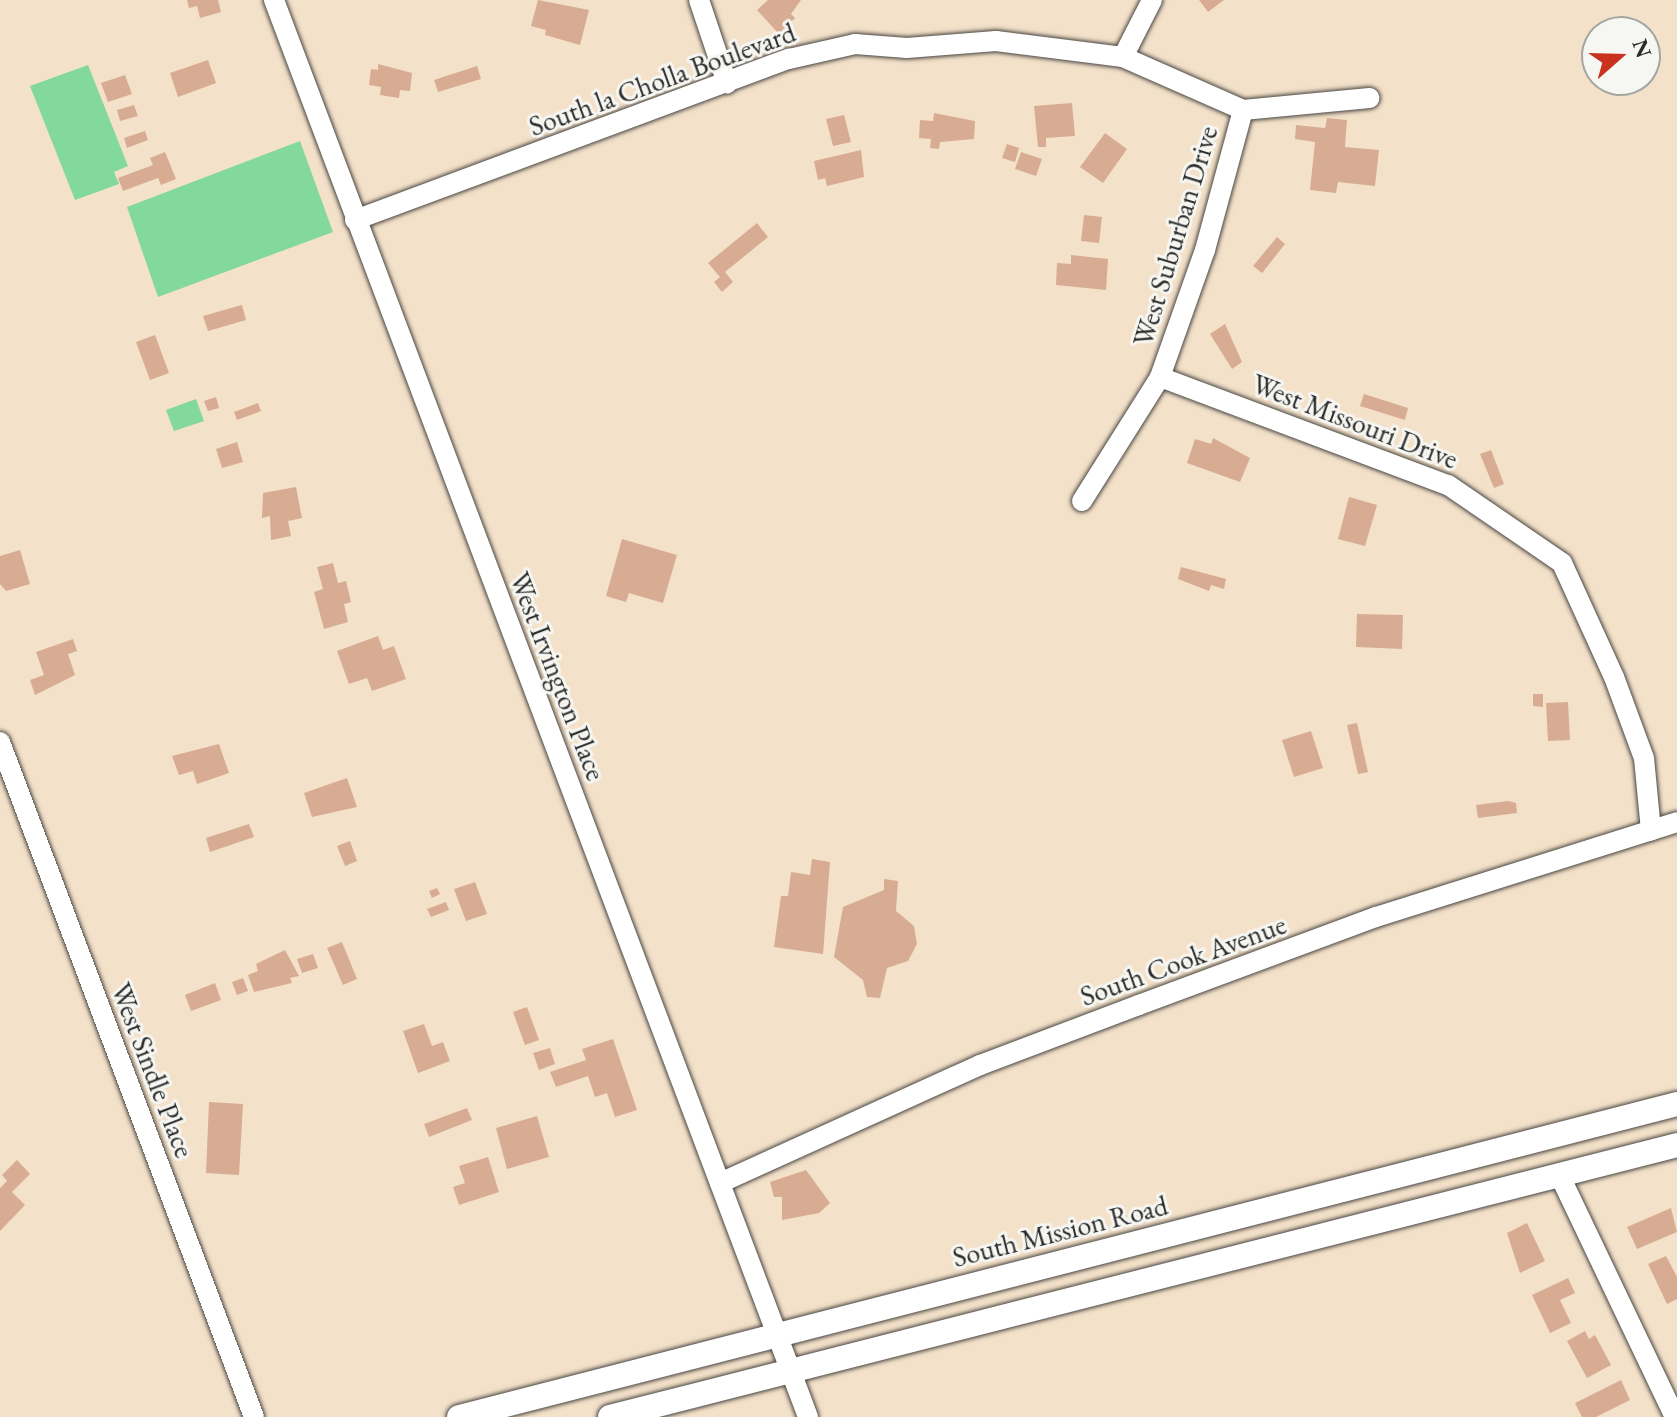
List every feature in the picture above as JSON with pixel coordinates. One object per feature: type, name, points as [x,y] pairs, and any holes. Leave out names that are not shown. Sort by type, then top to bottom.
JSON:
[{"type":"main road","name":"South Mission Road","points":[[459,1417],[1677,1104]]},
{"type":"main road","points":[[610,1417],[1677,1145]]},
{"type":"main road","points":[[1331,1193],[1337,1230]]},
{"type":"street","name":"West Irvington Place","points":[[274,0],[808,1417]]},
{"type":"street","points":[[699,0],[727,83]]},
{"type":"street","points":[[1123,57],[1152,0]]},
{"type":"street","name":"South la Cholla Boulevard","points":[[355,220],[789,59],[855,44],[907,48],[996,41],[1123,57],[1243,110],[1369,98]]},
{"type":"street","name":"West Suburban Drive","points":[[1082,501],[1160,377],[1205,250],[1243,110]]},
{"type":"street","name":"West Missouri Drive","points":[[1160,377],[1448,485],[1562,563],[1614,677],[1644,758],[1651,831]]},
{"type":"street","name":"West Sindle Place","points":[[0,742],[254,1417]]},
{"type":"street","name":"South Cook Avenue","points":[[720,1183],[980,1065],[1376,917],[1677,822]]},
{"type":"street","points":[[1559,1174],[1675,1417]]},
{"type":"green space","points":[[88,65],[128,166],[114,172],[119,184],[75,200],[30,86]]},
{"type":"green space","points":[[300,141],[333,232],[158,297],[127,207]]},
{"type":"green space","points":[[196,399],[204,421],[174,431],[166,410]]},
{"type":"building","points":[[187,0],[218,0],[221,12],[200,18],[197,6],[189,8]]},
{"type":"building","points":[[538,0],[589,10],[580,45],[545,35],[546,30],[531,26]]},
{"type":"building","points":[[768,0],[801,0],[791,14],[795,18],[779,34],[757,10]]},
{"type":"building","points":[[1199,0],[1224,0],[1208,12]]},
{"type":"building","points":[[208,60],[216,83],[178,97],[170,73]]},
{"type":"building","points":[[378,64],[412,73],[410,91],[400,90],[399,98],[380,95],[381,87],[369,85],[371,69],[378,70]]},
{"type":"building","points":[[477,66],[481,79],[438,92],[434,80]]},
{"type":"building","points":[[125,75],[132,94],[108,102],[101,83]]},
{"type":"building","points":[[1072,103],[1075,136],[1046,138],[1046,147],[1038,147],[1034,106]]},
{"type":"building","points":[[134,105],[138,116],[120,121],[117,110]]},
{"type":"building","points":[[934,113],[975,121],[974,139],[940,142],[939,149],[930,148],[931,139],[919,138],[920,120],[933,121]]},
{"type":"building","points":[[844,115],[851,142],[833,146],[826,119]]},
{"type":"building","points":[[1327,118],[1347,120],[1345,147],[1379,150],[1375,186],[1338,182],[1336,193],[1310,190],[1315,142],[1295,139],[1296,125],[1325,128]]},
{"type":"building","points":[[145,131],[148,140],[127,148],[124,138]]},
{"type":"building","points":[[1105,133],[1127,149],[1103,183],[1080,167]]},
{"type":"building","points":[[1007,144],[1019,148],[1015,162],[1002,158]]},
{"type":"building","points":[[861,150],[864,177],[827,186],[825,178],[818,180],[814,161]]},
{"type":"building","points":[[165,152],[176,179],[161,185],[158,178],[123,191],[118,178],[153,165],[150,158]]},
{"type":"building","points":[[1021,152],[1042,159],[1036,176],[1015,169]]},
{"type":"building","points":[[1084,215],[1102,217],[1099,243],[1081,241]]},
{"type":"building","points":[[757,223],[768,237],[725,272],[733,282],[722,292],[714,282],[720,277],[708,263]]},
{"type":"building","points":[[1277,237],[1285,244],[1262,273],[1253,266]]},
{"type":"building","points":[[1071,255],[1108,259],[1106,290],[1056,285],[1057,263],[1071,264]]},
{"type":"building","points":[[242,305],[246,320],[208,331],[203,316]]},
{"type":"building","points":[[1225,324],[1242,362],[1232,369],[1210,334]]},
{"type":"building","points":[[155,335],[169,373],[150,380],[136,342]]},
{"type":"building","points":[[1364,394],[1408,408],[1405,420],[1360,406]]},
{"type":"building","points":[[216,397],[219,408],[208,411],[204,401]]},
{"type":"building","points":[[258,403],[261,411],[237,420],[234,412]]},
{"type":"building","points":[[1213,438],[1250,458],[1240,482],[1187,463],[1195,439],[1211,444]]},
{"type":"building","points":[[237,442],[243,462],[222,468],[216,449]]},
{"type":"building","points":[[1491,450],[1504,484],[1494,488],[1480,454]]},
{"type":"building","points":[[296,487],[302,518],[288,521],[291,536],[271,540],[270,516],[262,518],[263,493]]},
{"type":"building","points":[[1349,497],[1377,505],[1365,546],[1338,539]]},
{"type":"building","points":[[622,539],[677,555],[663,603],[629,593],[626,602],[606,596]]},
{"type":"building","points":[[20,550],[30,584],[6,591],[0,584],[0,556]]},
{"type":"building","points":[[333,563],[338,583],[346,581],[351,602],[344,604],[348,622],[324,629],[314,592],[323,589],[317,567]]},
{"type":"building","points":[[1181,567],[1226,579],[1224,589],[1211,585],[1209,591],[1178,579]]},
{"type":"building","points":[[1357,614],[1403,615],[1402,649],[1356,647]]},
{"type":"building","points":[[378,636],[383,650],[394,646],[406,679],[372,691],[367,678],[349,684],[337,651]]},
{"type":"building","points":[[73,639],[77,651],[68,654],[75,675],[35,695],[30,680],[44,675],[36,652]]},
{"type":"building","points":[[1533,694],[1543,694],[1543,707],[1533,706]]},
{"type":"building","points":[[1568,702],[1570,740],[1548,741],[1546,703]]},
{"type":"building","points":[[1357,723],[1368,772],[1358,774],[1347,725]]},
{"type":"building","points":[[1311,731],[1323,768],[1294,777],[1282,740]]},
{"type":"building","points":[[219,744],[229,773],[197,784],[193,771],[179,775],[172,756]]},
{"type":"building","points":[[347,778],[357,807],[312,817],[304,793]]},
{"type":"building","points":[[1516,803],[1517,813],[1478,818],[1476,805]]},
{"type":"building","points":[[249,824],[254,837],[210,852],[206,838]]},
{"type":"building","points":[[350,841],[357,861],[345,866],[337,846]]},
{"type":"building","points":[[812,859],[830,862],[823,954],[774,947],[781,896],[788,896],[791,872],[810,875]]},
{"type":"building","points":[[884,879],[898,881],[896,911],[914,926],[917,944],[908,961],[887,968],[880,998],[867,997],[863,980],[834,957],[843,907],[884,890]]},
{"type":"building","points":[[475,882],[487,914],[466,921],[454,889]]},
{"type":"building","points":[[437,888],[440,894],[432,898],[429,891]]},
{"type":"building","points":[[446,902],[449,910],[431,917],[427,909]]},
{"type":"building","points":[[342,942],[357,979],[343,985],[327,948]]},
{"type":"building","points":[[285,950],[299,976],[290,978],[292,983],[254,992],[248,975],[258,971],[256,964]]},
{"type":"building","points":[[313,954],[318,968],[302,973],[297,959]]},
{"type":"building","points":[[243,978],[248,991],[237,995],[232,982]]},
{"type":"building","points":[[215,983],[221,1000],[191,1011],[185,995]]},
{"type":"building","points":[[527,1007],[539,1040],[525,1045],[513,1012]]},
{"type":"building","points":[[424,1024],[432,1046],[443,1042],[450,1061],[418,1073],[403,1031]]},
{"type":"building","points":[[613,1039],[637,1110],[615,1117],[607,1093],[595,1097],[588,1076],[556,1087],[550,1072],[586,1060],[582,1049]]},
{"type":"building","points":[[550,1048],[555,1064],[539,1070],[533,1053]]},
{"type":"building","points":[[209,1102],[243,1104],[239,1175],[206,1173]]},
{"type":"building","points":[[467,1108],[472,1120],[429,1137],[424,1124]]},
{"type":"building","points":[[537,1116],[549,1157],[507,1169],[496,1128]]},
{"type":"building","points":[[488,1157],[499,1192],[459,1205],[453,1187],[465,1183],[459,1166]]},
{"type":"building","points":[[17,1160],[30,1174],[12,1192],[25,1205],[0,1231],[0,1188],[7,1181],[2,1175]]},
{"type":"building","points":[[806,1170],[830,1203],[819,1213],[782,1220],[782,1197],[774,1197],[770,1182]]},
{"type":"building","points":[[1671,1208],[1677,1232],[1637,1249],[1627,1227]]},
{"type":"building","points":[[1527,1223],[1545,1261],[1520,1273],[1507,1233]]},
{"type":"building","points":[[1666,1256],[1677,1277],[1677,1299],[1667,1304],[1648,1264]]},
{"type":"building","points":[[1568,1278],[1575,1293],[1560,1300],[1571,1323],[1550,1333],[1532,1295]]},
{"type":"building","points":[[1585,1331],[1589,1339],[1595,1335],[1611,1365],[1587,1378],[1567,1341]]},
{"type":"building","points":[[1621,1380],[1630,1400],[1596,1417],[1582,1417],[1575,1403]]}]
